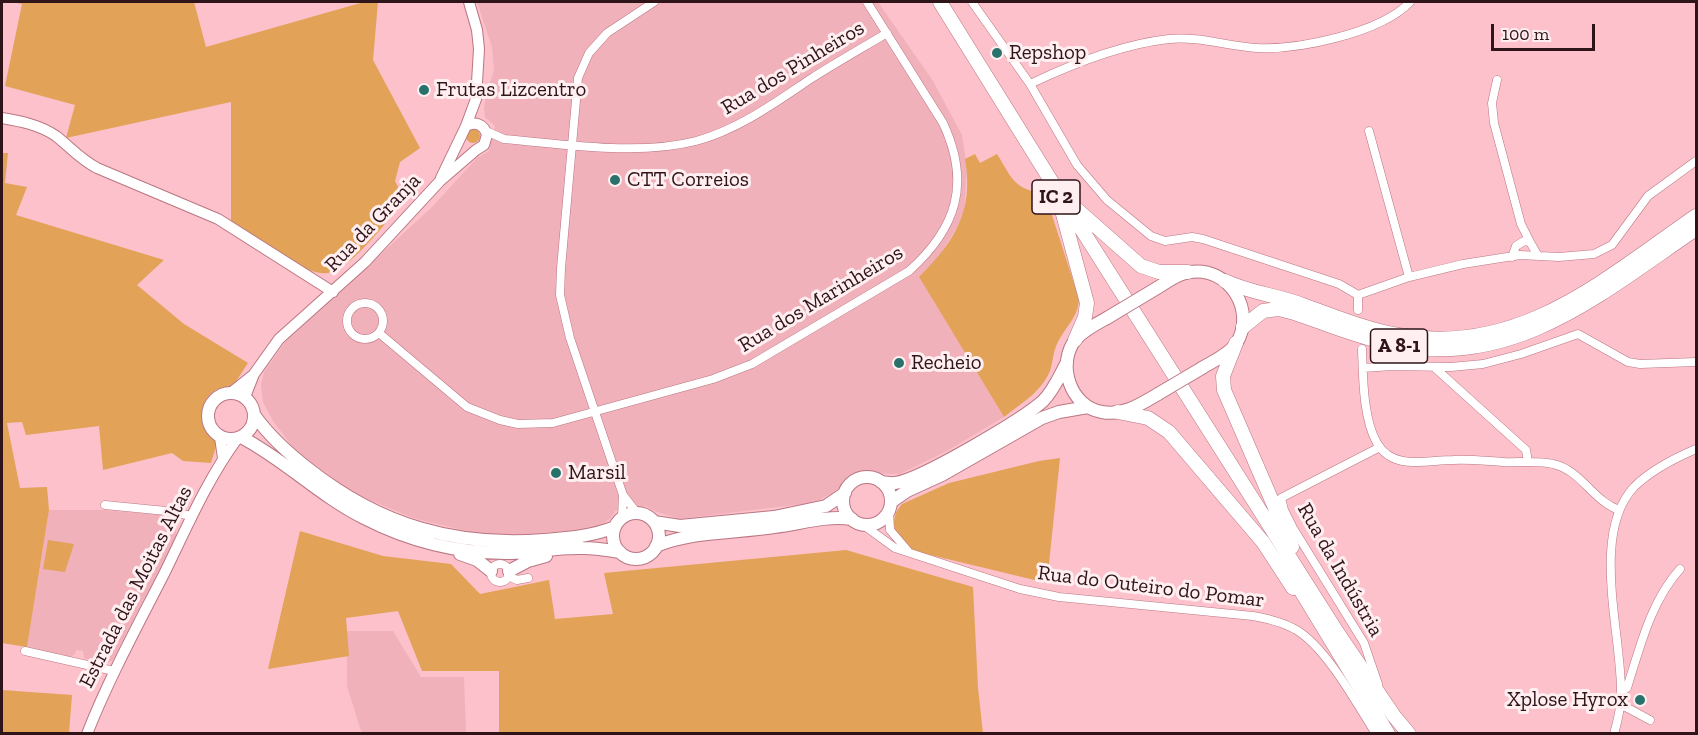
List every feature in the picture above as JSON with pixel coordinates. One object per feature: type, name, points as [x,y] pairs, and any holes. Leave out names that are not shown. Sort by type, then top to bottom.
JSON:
[{"type":"highway","name":"IC 2","points":[[933,2],[1179,392],[1388,734]]},
{"type":"highway","name":"IC 2","points":[[940,2],[1380,698],[1409,734]]},
{"type":"highway","points":[[1052,182],[1077,210],[1137,264],[1159,272],[1188,272]]},
{"type":"highway","points":[[1059,201],[1087,303],[1085,317],[1075,340]]},
{"type":"highway","name":"A 8-1","points":[[1225,281],[1248,291],[1301,304],[1351,323],[1396,335],[1436,339],[1479,336],[1520,326],[1562,306],[1696,216]]},
{"type":"highway","name":"A 8-1","points":[[1243,327],[1258,314],[1274,309],[1286,310],[1396,345],[1447,349],[1494,344],[1522,336],[1562,318],[1696,229]]},
{"type":"highway","points":[[1236,343],[1225,368],[1224,390],[1313,592]]},
{"type":"highway","points":[[1118,412],[1148,418],[1169,432],[1263,542],[1315,620],[1326,631]]},
{"type":"main road","points":[[469,2],[477,30],[479,49],[476,99],[461,138],[464,145],[480,148],[487,138],[476,99]]},
{"type":"main road","points":[[2,118],[44,129],[88,163],[218,219],[333,292],[279,339],[254,374],[232,392],[216,398],[210,407],[209,424],[220,437],[222,459]]},
{"type":"main road","points":[[466,126],[472,124],[483,128]]},
{"type":"main road","name":"Rua da Granja","points":[[440,181],[461,138]]},
{"type":"main road","name":"Rua da Granja","points":[[333,292],[365,262],[440,181],[480,148]]},
{"type":"main road","points":[[881,482],[903,481],[930,469],[1033,409],[1052,391],[1075,340],[1086,330],[1188,272],[1211,274],[1225,281],[1239,299],[1243,313],[1243,327],[1236,343],[1224,355],[1133,408],[1103,413],[1088,407],[1078,400],[1069,383],[1067,362]]},
{"type":"main road","points":[[246,397],[254,374]]},
{"type":"main road","points":[[232,392],[246,397],[252,405],[255,416],[271,437],[330,485],[370,509],[408,525],[452,537],[509,542],[577,537],[604,531],[637,513],[646,515],[654,522],[658,531],[656,546],[652,552],[640,558],[633,558],[620,552],[572,548],[507,553],[475,551],[431,543]]},
{"type":"main road","points":[[656,546],[679,538],[775,527],[824,518],[877,522],[907,491],[942,475],[1042,418],[1059,412],[1088,407]]},
{"type":"main road","points":[[239,438],[251,429],[255,416]]},
{"type":"main road","points":[[220,437],[239,438],[265,450],[348,510],[379,525],[477,560],[491,571]]},
{"type":"main road","name":"Estrada das Moitas Altas","points":[[87,734],[114,671],[192,516],[222,459],[239,438]]},
{"type":"main road","points":[[857,521],[844,507],[845,493],[850,484],[860,478],[871,477],[881,482],[888,489],[890,506]]},
{"type":"main road","points":[[654,522],[680,526],[774,517],[826,506],[845,493]]},
{"type":"main road","points":[[618,522],[614,543],[620,552]]},
{"type":"main road","points":[[509,574],[528,561],[572,548]]},
{"type":"street","points":[[637,513],[623,495],[570,338],[560,295],[578,78],[589,53],[607,33],[654,2]]},
{"type":"street","name":"Rua dos Marinheiros","points":[[379,333],[467,407],[484,415],[518,424],[553,423],[713,379],[752,364],[909,271],[931,250],[945,230],[956,204],[958,190],[956,161],[952,141],[944,123],[867,2]]},
{"type":"street","points":[[972,2],[1030,84],[1077,165],[1107,200],[1151,236],[1165,241],[1192,237],[1203,238],[1339,284],[1358,295],[1409,277],[1464,264],[1512,257],[1594,254],[1612,244],[1648,196],[1696,161]]},
{"type":"street","points":[[1030,84],[1072,65],[1133,46],[1167,39],[1182,38],[1256,48],[1319,43],[1389,19],[1410,2]]},
{"type":"street","name":"Rua dos Pinheiros","points":[[480,148],[504,140],[572,145],[654,147],[696,141],[717,134],[759,113],[886,33]]},
{"type":"street","points":[[1497,80],[1492,103],[1494,123],[1521,224],[1538,256]]},
{"type":"street","name":"Rua dos Pinheiros","points":[[483,128],[504,140]]},
{"type":"street","points":[[1369,131],[1409,277]]},
{"type":"street","points":[[1512,257],[1521,224]]},
{"type":"street","points":[[1517,244],[1524,241],[1530,242]]},
{"type":"street","points":[[1358,295],[1358,310]]},
{"type":"street","points":[[363,303],[380,310],[383,322],[379,333],[364,339],[354,334],[348,324],[349,313],[352,309],[363,303]]},
{"type":"street","points":[[1363,369],[1392,366],[1434,367],[1496,361],[1578,334],[1628,362],[1640,364],[1696,362]]},
{"type":"street","points":[[1362,349],[1366,408],[1376,441],[1390,456],[1424,464],[1450,460],[1553,464],[1573,473],[1604,503],[1619,510]]},
{"type":"street","points":[[1434,367],[1526,450],[1528,462]]},
{"type":"street","name":"Rua da Indústria","points":[[1380,447],[1281,498],[1293,528],[1364,643],[1379,685],[1380,698]]},
{"type":"street","points":[[1614,734],[1621,692],[1610,585],[1614,536],[1619,510],[1633,488],[1646,476],[1696,449]]},
{"type":"street","points":[[618,522],[623,495]]},
{"type":"street","points":[[105,505],[192,516]]},
{"type":"street","points":[[890,506],[890,530],[909,553]]},
{"type":"street","name":"Rua do Outeiro do Pomar","points":[[857,521],[895,548],[1020,589],[1059,597],[1273,619],[1301,632],[1312,642],[1331,666],[1376,734]]},
{"type":"street","points":[[509,574],[502,582],[496,581],[491,571],[500,564],[506,566],[509,574],[517,580],[528,578]]},
{"type":"street","points":[[1621,692],[1627,688],[1659,599],[1668,583],[1680,569]]},
{"type":"street","points":[[25,651],[114,671]]},
{"type":"street","points":[[1620,704],[1650,720]]},
{"type":"shaded area","points":[[12,2],[194,2],[206,47],[364,2],[378,2],[373,60],[420,148],[400,162],[395,181],[405,200],[370,242],[348,262],[328,273],[309,270],[231,223],[231,102],[66,138],[75,105],[5,86],[22,4]]},
{"type":"shaded area","points":[[477,2],[878,2],[933,81],[962,135],[967,167],[964,216],[938,258],[919,277],[1004,417],[947,451],[900,474],[859,473],[831,494],[803,504],[679,519],[645,506],[615,511],[611,518],[602,524],[577,530],[529,534],[496,535],[470,532],[413,518],[353,493],[294,449],[273,421],[263,402],[261,385],[264,372],[286,341],[431,208],[477,158],[489,151],[495,126],[485,117],[484,109],[486,94],[494,71],[492,47]]},
{"type":"shaded area","points":[[470,129],[476,129],[480,136],[476,143],[470,143],[466,139],[466,133]]},
{"type":"shaded area","points":[[2,153],[8,153],[5,183],[27,187],[16,215],[164,260],[137,285],[184,324],[248,363],[233,386],[213,392],[207,398],[204,406],[203,414],[206,423],[218,440],[211,463],[183,461],[172,453],[103,470],[99,426],[26,435],[22,422],[7,423],[20,488],[47,487],[49,510],[27,647],[2,643]]},
{"type":"shaded area","points":[[975,154],[980,163],[997,154],[1013,180],[1030,191],[1039,193],[1051,212],[1079,299],[1074,317],[1060,338],[1050,371],[1042,385],[1004,417],[919,277],[943,251],[959,224],[967,194],[965,159]]},
{"type":"shaded area","points":[[1060,458],[1047,583],[914,551],[902,541],[895,530],[895,517],[902,504],[949,483]]},
{"type":"shaded area","points":[[49,510],[104,510],[163,515],[170,517],[176,523],[176,537],[117,654],[107,663],[84,658],[83,651],[76,650],[71,657],[27,647]]},
{"type":"shaded area","points":[[300,531],[383,556],[451,564],[480,594],[549,580],[555,619],[613,614],[604,573],[846,550],[973,587],[978,688],[983,733],[499,733],[499,671],[422,671],[398,611],[346,618],[349,656],[268,669]]},
{"type":"shaded area","points":[[48,540],[74,544],[65,572],[43,569]]},
{"type":"shaded area","points":[[347,631],[393,631],[421,677],[464,677],[466,733],[364,733],[361,731],[347,686]]},
{"type":"shaded area","points":[[2,690],[72,695],[69,733],[2,733]]},
{"type":"place","name":"Repshop","points":[[997,53]]},
{"type":"place","name":"Frutas Lizcentro","points":[[424,90]]},
{"type":"place","name":"CTT Correios","points":[[615,180]]},
{"type":"place","name":"Recheio","points":[[899,363]]},
{"type":"place","name":"Marsil","points":[[556,473]]},
{"type":"place","name":"Xplose Hyrox","points":[[1640,700]]}]
